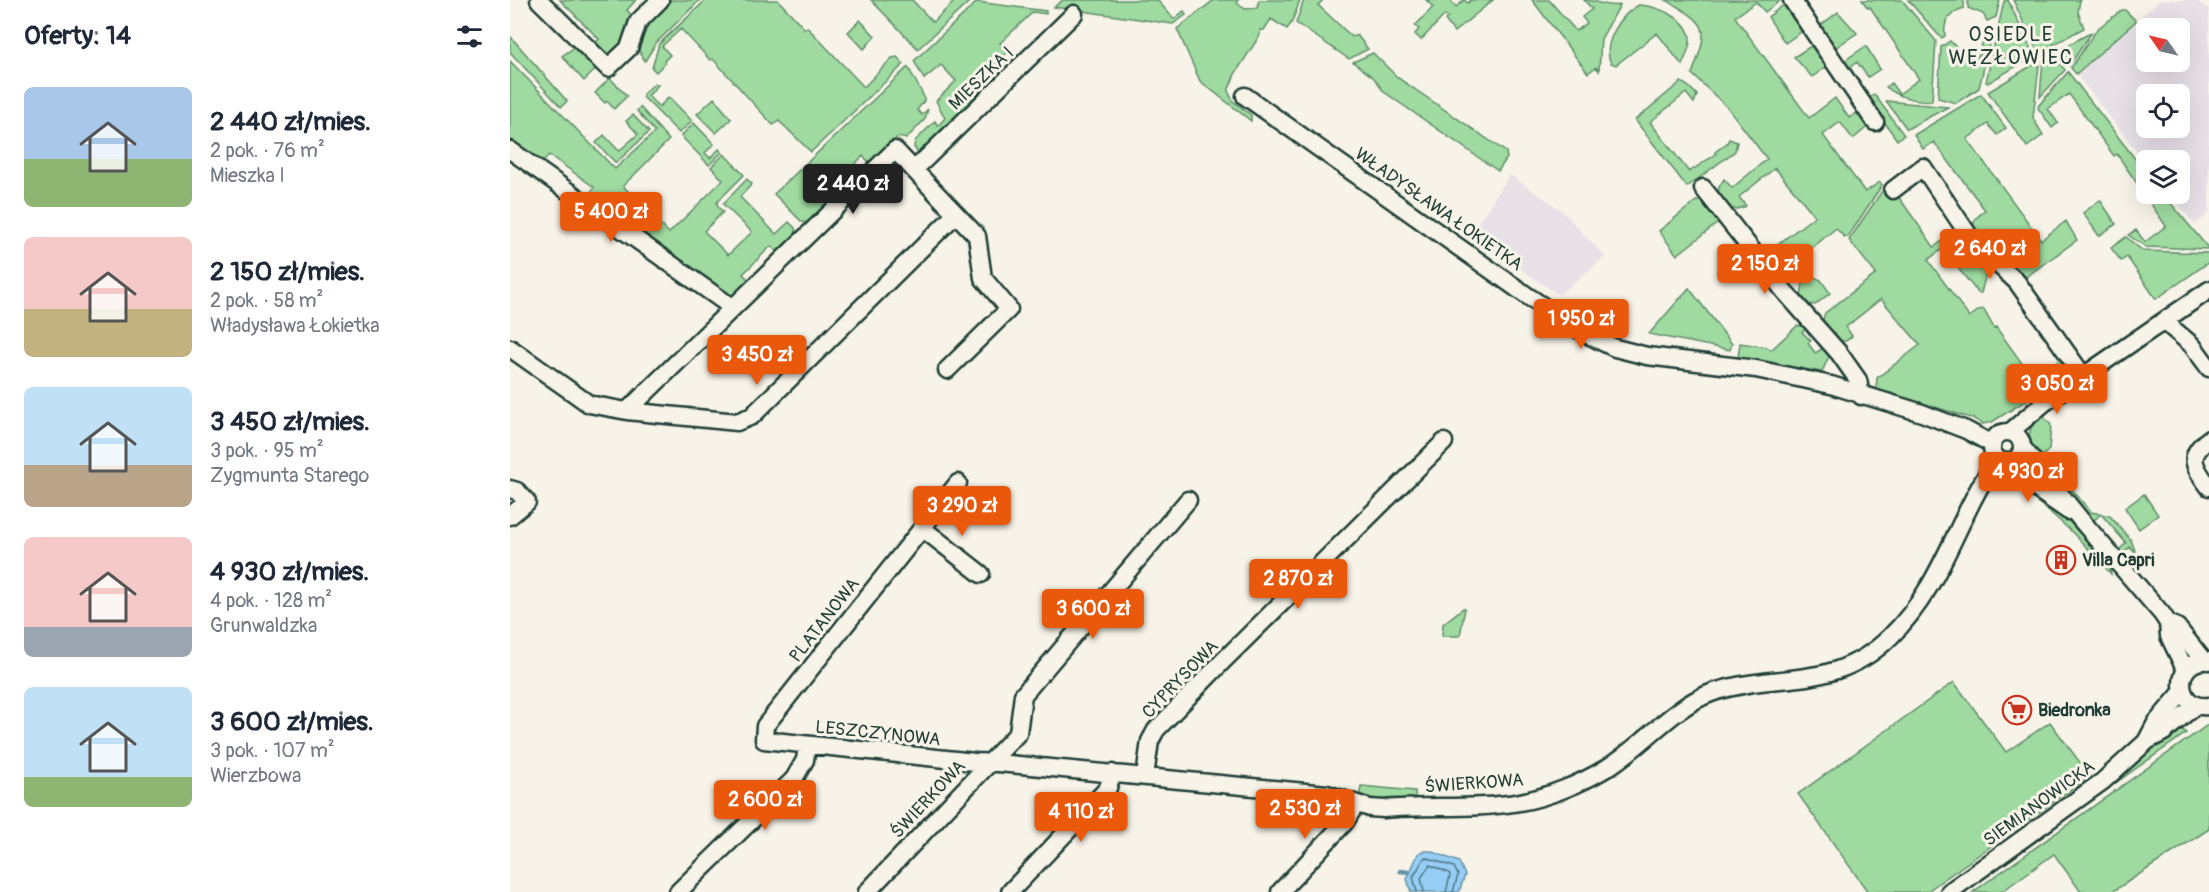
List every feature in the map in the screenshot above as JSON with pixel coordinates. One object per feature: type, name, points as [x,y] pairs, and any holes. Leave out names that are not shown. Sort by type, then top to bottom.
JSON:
[{"type":"street","points":[[539,0],[608,68],[629,48],[638,22],[660,0]]},
{"type":"street","points":[[1792,0],[1875,122]]},
{"type":"street","name":"MIESZKA I","points":[[915,169],[1074,14]]},
{"type":"street","name":"WŁADYSŁAWA ŁOKIETKA","points":[[1245,96],[1529,297],[1586,334],[1615,348],[1647,356],[1756,369],[1831,385],[1922,413],[1965,430],[1998,455],[2022,479],[2081,520]]},
{"type":"street","points":[[510,150],[733,308]]},
{"type":"street","points":[[627,411],[896,150],[977,236],[982,278],[1009,309],[947,370]]},
{"type":"street","points":[[1893,190],[1923,167],[1972,240],[2017,282],[2084,377]]},
{"type":"street","points":[[1703,188],[1785,292],[1839,353],[1858,380],[1861,396]]},
{"type":"street","points":[[510,348],[589,404],[627,411],[737,422],[745,420],[752,416],[956,214]]},
{"type":"street","points":[[2010,432],[2033,411],[2209,290]]},
{"type":"street","points":[[2166,321],[2192,345],[2209,368]]},
{"type":"street","points":[[2022,447],[2019,456],[1998,455],[1997,435],[2010,432],[2020,438],[2022,447],[2081,520],[2168,623],[2177,627],[2206,661]]},
{"type":"street","points":[[2209,440],[2194,457],[2195,465],[2209,487]]},
{"type":"street","name":"CYPRYSOWA","points":[[1145,776],[1150,741],[1156,730],[1444,442]]},
{"type":"street","name":"ŚWIERKOWA","points":[[867,892],[989,763],[1327,794],[1356,804],[1384,809],[1520,802],[1559,790],[1605,769],[1679,712],[1704,696],[1746,683],[1819,676],[1854,663],[1877,649],[1919,603],[1945,561],[1979,486],[1998,455]]},
{"type":"street","name":"PLATANOWA","points":[[764,740],[765,726],[958,483]]},
{"type":"street","points":[[510,489],[517,491],[527,502],[510,516]]},
{"type":"street","points":[[989,763],[1018,733],[1023,695],[1188,500]]},
{"type":"street","points":[[922,528],[981,574]]},
{"type":"street","points":[[2168,623],[2169,636],[2186,671]]},
{"type":"street","points":[[2203,706],[2188,700],[2183,691],[2182,681],[2186,671],[2193,663],[2206,661]]},
{"type":"street","name":"SIEMIANOWICKA","points":[[2147,741],[2156,723],[2183,691]]},
{"type":"street","name":"SIEMIANOWICKA","points":[[1948,892],[2103,782],[2147,741],[2203,706]]},
{"type":"street","name":"LESZCZYNOWA","points":[[764,740],[989,763]]},
{"type":"street","points":[[678,892],[794,778],[805,760],[807,745]]},
{"type":"street","points":[[1010,892],[1108,788],[1112,773]]},
{"type":"street","points":[[1280,892],[1345,822],[1356,804]]},
{"type":"shaded area","points":[[2160,0],[2196,0],[2209,10],[2209,213],[2195,225],[2179,204],[2190,204],[2190,150],[2136,150],[2076,74],[2136,21],[2136,72],[2190,72],[2190,18],[2140,18]]},
{"type":"shaded area","points":[[1510,175],[1561,210],[1605,257],[1559,295],[1470,235]]},
{"type":"green space","points":[[560,0],[636,0],[627,10],[632,16],[619,54],[612,59],[591,47],[599,39]]},
{"type":"green space","points":[[665,0],[700,0],[656,43],[645,61],[638,44],[639,36],[647,21]]},
{"type":"green space","points":[[706,0],[778,0],[864,87],[892,58],[897,57],[904,64],[811,152],[779,121],[773,125],[713,59],[710,60],[681,29],[662,46],[670,55],[664,61],[665,63],[656,72],[652,68],[659,44]]},
{"type":"green space","points":[[871,0],[912,0],[933,22],[956,0],[970,1],[918,49]]},
{"type":"green space","points":[[1063,0],[1157,0],[1174,19],[1184,11],[1186,15],[1173,24],[1054,7]]},
{"type":"green space","points":[[1214,0],[1238,0],[1237,3],[1245,9],[1257,8],[1259,0],[1300,0],[1287,29],[1271,19],[1264,30],[1260,30],[1260,35],[1235,74],[1228,91],[1233,101],[1251,115],[1251,121],[1200,81],[1177,29]]},
{"type":"green space","points":[[1304,0],[1323,0],[1318,5],[1352,37],[1357,35],[1368,49],[1349,59],[1296,23]]},
{"type":"green space","points":[[1426,0],[1450,0],[1456,7],[1464,0],[1468,3],[1471,0],[1493,0],[1454,32],[1445,20],[1448,17],[1445,15],[1421,40],[1415,34],[1419,29],[1415,26],[1433,7]]},
{"type":"green space","points":[[1532,0],[1549,0],[1576,31],[1587,23],[1582,17],[1592,9],[1584,0],[1620,5],[1601,39],[1599,71],[1596,67],[1588,73]]},
{"type":"green space","points":[[1666,0],[1781,0],[1765,12],[1756,2],[1735,17],[1809,118],[1835,98],[1849,118],[1860,111],[1871,124],[1853,139],[1840,122],[1823,135],[1865,192],[1880,182],[1882,185],[1848,237],[1844,237],[1836,228],[1794,263],[1800,271],[1793,278],[1790,278],[1771,257],[1777,245],[1815,216],[1775,168],[1739,197],[1746,206],[1728,209],[1718,196],[1719,187],[1724,179],[1732,188],[1767,159],[1728,108],[1692,74],[1702,45],[1702,28],[1691,15]]},
{"type":"green space","points":[[1862,0],[1902,0],[1936,41],[1932,101],[1908,98],[1897,94],[1886,87],[1891,83],[1899,94],[1919,79],[1870,7],[1868,8]]},
{"type":"green space","points":[[1908,0],[1964,0],[1964,8],[1949,18],[1945,26],[1945,36],[1941,38]]},
{"type":"green space","points":[[1968,0],[2000,0],[1996,17],[1987,21],[1983,14],[1968,8]]},
{"type":"green space","points":[[2008,0],[2034,56],[1988,83],[1986,82],[2004,1]]},
{"type":"green space","points":[[2013,0],[2080,0],[2078,12],[2084,28],[2038,53]]},
{"type":"green space","points":[[977,2],[1046,11],[1046,14],[1033,12],[1000,43],[1008,52],[979,80],[985,87],[984,91],[924,151],[917,152],[914,147],[915,141],[935,121],[938,126],[945,118],[936,101],[956,81],[941,65],[924,79],[914,61]]},
{"type":"green space","points":[[1786,3],[1804,30],[1785,43],[1768,17]]},
{"type":"green space","points":[[1639,5],[1664,11],[1679,20],[1685,27],[1690,42],[1682,65],[1657,33],[1616,65],[1611,63],[1609,47],[1611,38],[1620,22]]},
{"type":"green space","points":[[2122,10],[2125,10],[2136,21],[2076,74],[2071,68],[2097,29]]},
{"type":"green space","points":[[1838,12],[1857,33],[1835,48],[1820,26]]},
{"type":"green space","points":[[860,20],[875,36],[864,49],[848,32]]},
{"type":"green space","points":[[1987,28],[1993,30],[1979,88],[1956,103],[1938,98],[1941,47],[1950,41],[1957,48],[1953,55],[1965,59],[1977,56],[1985,52],[1981,46],[1987,35]]},
{"type":"green space","points":[[2092,32],[2069,66],[2057,51]]},
{"type":"green space","points":[[510,36],[567,101],[561,107],[510,52]]},
{"type":"green space","points":[[1814,44],[1829,65],[1812,77],[1794,57]]},
{"type":"green space","points":[[1866,46],[1880,69],[1868,77],[1857,62],[1849,68],[1844,61]]},
{"type":"green space","points":[[575,47],[597,68],[584,81],[562,56]]},
{"type":"green space","points":[[1373,53],[1397,77],[1506,152],[1507,158],[1498,171],[1384,92],[1374,78],[1353,62]]},
{"type":"green space","points":[[2052,54],[2065,70],[2040,97],[2043,60]]},
{"type":"green space","points":[[510,61],[615,169],[655,132],[637,111],[640,107],[669,140],[623,186],[669,233],[723,180],[711,167],[724,154],[744,175],[717,202],[723,212],[704,231],[728,255],[752,232],[723,204],[747,179],[752,184],[740,197],[776,234],[789,222],[795,228],[797,236],[778,253],[771,246],[743,274],[750,281],[733,298],[589,196],[594,187],[549,155],[542,164],[510,141]]},
{"type":"green space","points":[[2036,63],[2039,65],[2033,118],[2043,135],[2027,147],[1988,92]]},
{"type":"green space","points":[[908,67],[924,97],[924,101],[917,110],[922,115],[928,109],[925,119],[906,139],[898,137],[872,162],[863,156],[823,195],[829,204],[810,223],[802,222],[774,194]]},
{"type":"green space","points":[[2068,72],[2136,160],[2136,182],[2117,154],[2114,156],[2069,94],[2048,109],[2058,123],[2052,128],[2038,108]]},
{"type":"green space","points":[[610,78],[627,96],[614,109],[595,93]]},
{"type":"green space","points":[[1681,82],[1697,95],[1694,103],[1686,93],[1650,122],[1689,172],[1716,154],[1715,152],[1729,139],[1737,142],[1735,151],[1687,187],[1635,120]]},
{"type":"green space","points":[[654,84],[658,85],[648,96],[659,107],[669,97],[692,121],[679,133],[643,97],[643,94]]},
{"type":"green space","points":[[1874,94],[1904,135],[1897,140],[1868,99]]},
{"type":"green space","points":[[1981,94],[2006,128],[1997,135],[1988,124],[1967,139],[2041,240],[2066,221],[2077,240],[2023,279],[1975,233],[1975,220],[1985,210],[1934,142],[1923,149],[1914,135]]},
{"type":"green space","points":[[714,98],[731,119],[716,133],[697,114]]},
{"type":"green space","points":[[1886,101],[1948,107],[1907,129]]},
{"type":"green space","points":[[633,115],[649,132],[616,163],[596,143],[604,135],[619,151],[638,134],[626,121]]},
{"type":"green space","points":[[694,123],[714,144],[705,153],[710,158],[719,149],[722,152],[709,165],[681,136]]},
{"type":"green space","points":[[1888,182],[1934,247],[1958,229],[1961,234],[1928,260],[1969,317],[1981,309],[1984,310],[1994,328],[1996,327],[2031,376],[2040,369],[2043,372],[2063,357],[2071,368],[2069,373],[1992,422],[1983,424],[1974,419],[1876,389],[1877,378],[1920,345],[1881,299],[1846,327],[1852,336],[1846,341],[1839,341],[1825,326],[1823,319],[1825,313],[1876,274],[1849,240]]},
{"type":"green space","points":[[2100,200],[2116,224],[2099,236],[2083,213]]},
{"type":"green space","points":[[1696,201],[1705,202],[1718,217],[1718,223],[1677,255],[1659,231]]},
{"type":"green space","points":[[2151,204],[2171,204],[2209,249],[2146,247],[2128,235],[2136,230],[2145,242],[2166,226]]},
{"type":"green space","points":[[2126,237],[2143,251],[2209,253],[2209,262],[2156,299],[2127,257],[2121,261],[2111,248]]},
{"type":"green space","points":[[1974,256],[1979,256],[1989,262],[1981,293],[1978,293],[1958,268]]},
{"type":"green space","points":[[1814,277],[1821,280],[1830,293],[1815,305],[1807,304],[1801,298],[1803,283]]},
{"type":"green space","points":[[1689,288],[1732,344],[1730,350],[1649,334]]},
{"type":"green space","points":[[1797,326],[1809,327],[1802,332],[1811,341],[1808,343],[1815,353],[1822,349],[1820,346],[1822,344],[1829,356],[1822,372],[1738,358],[1740,343],[1767,347],[1771,350]]},
{"type":"green space","points":[[2041,414],[2051,425],[2049,450],[2039,459],[2029,436],[2032,426]]},
{"type":"green space","points":[[2049,462],[2091,512],[2101,514],[2092,522],[2044,466]]},
{"type":"green space","points":[[2025,490],[2067,519],[2110,566],[2111,574],[2071,531],[2026,494]]},
{"type":"green space","points":[[2144,494],[2158,515],[2139,529],[2125,508]]},
{"type":"green space","points":[[2101,514],[2110,516],[2131,540],[2137,556],[2130,547],[2121,555],[2118,551],[2126,543]]},
{"type":"green space","points":[[1465,608],[1460,636],[1442,636],[1443,624]]},
{"type":"green space","points":[[1954,682],[2006,752],[2050,722],[2090,776],[1926,892],[1868,892],[1798,794]]},
{"type":"green space","points":[[2178,724],[2186,733],[2027,846],[2119,779]]},
{"type":"green space","points":[[2209,724],[2209,829],[2112,892],[2081,892],[2054,854],[2001,892],[1973,892]]},
{"type":"green space","points":[[1361,786],[1415,791],[1416,802],[1381,804],[1359,799]]},
{"type":"water","points":[[1422,851],[1431,851],[1459,862],[1465,875],[1459,892],[1411,892],[1407,879],[1418,854]]},
{"type":"waterway","points":[[1400,871],[1409,872]]},
{"type":"place","name":"Villa Capri","points":[[2061,560]]},
{"type":"place","name":"Biedronka","points":[[2017,710]]},
{"type":"district","name":"OSIEDLE WĘZŁOWIEC","points":[[2011,46]]}]
